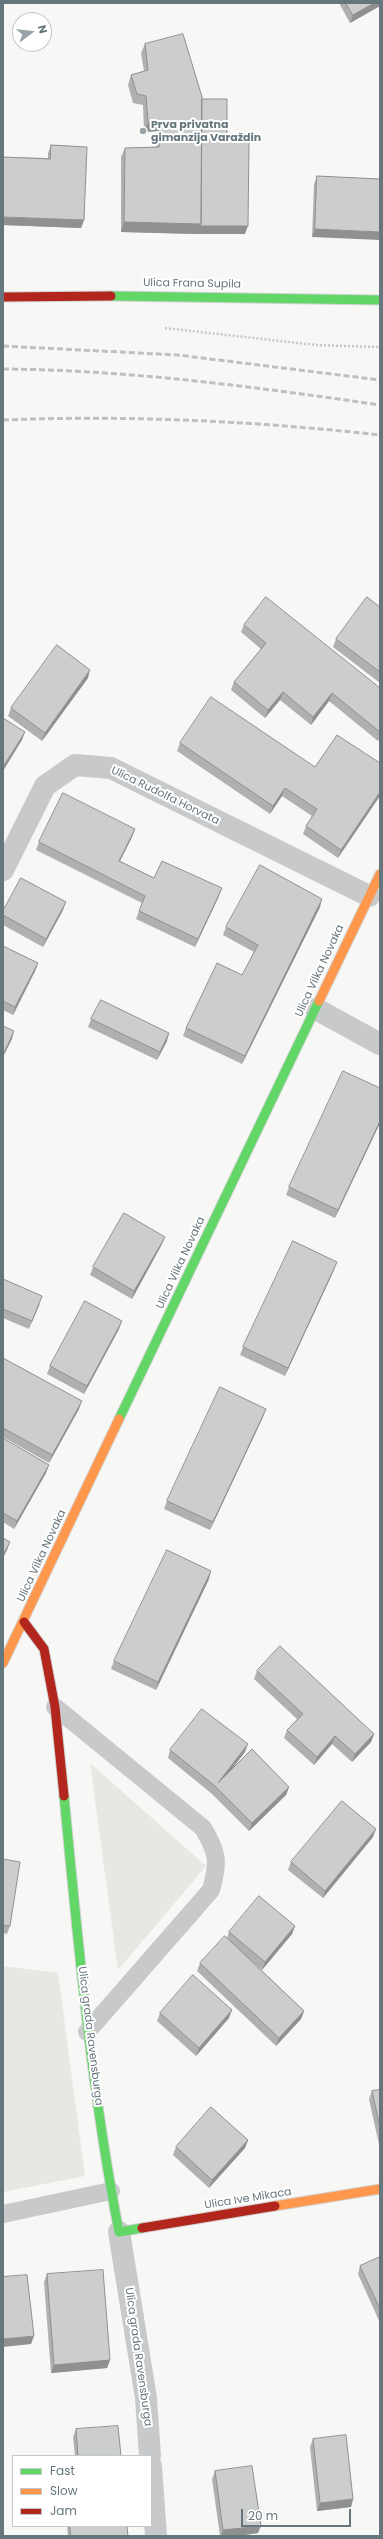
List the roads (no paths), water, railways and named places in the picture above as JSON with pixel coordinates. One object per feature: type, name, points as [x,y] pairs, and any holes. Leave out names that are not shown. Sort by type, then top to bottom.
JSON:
[{"type":"main road","name":"Ulica Frana Supila","points":[[3,297],[158,295],[380,300]]},
{"type":"main road","name":"Ulica Vilka Novaka","points":[[3,1663],[24,1622],[380,874]]},
{"type":"main road","name":"Ulica grada Ravensburga","points":[[24,1622],[44,1649],[55,1707],[87,2032],[111,2191],[119,2232]]},
{"type":"main road","name":"Ulica Ive Mikaca","points":[[119,2232],[380,2189]]},
{"type":"street","name":"Ulica Rudolfa Horvata","points":[[3,870],[45,786],[75,766],[111,768],[369,896]]},
{"type":"street","points":[[316,1009],[380,1044]]},
{"type":"street","name":"Ulica grada Ravensburga","points":[[119,2232],[146,2398],[150,2455]]},
{"type":"street","points":[[152,2480],[156,2536]]},
{"type":"lane","points":[[55,1707],[203,1828],[214,1847],[217,1867],[211,1890],[87,2032]]},
{"type":"lane","points":[[3,2214],[111,2191]]},
{"type":"railway","points":[[3,346],[178,355],[380,380]]},
{"type":"railway","points":[[3,369],[51,370],[145,376],[239,386],[380,405]]},
{"type":"railway","points":[[3,420],[97,418],[192,420],[286,426],[380,435]]},
{"type":"place","name":"Prva privatna gimanzija Varaždin","points":[[143,131]]}]
